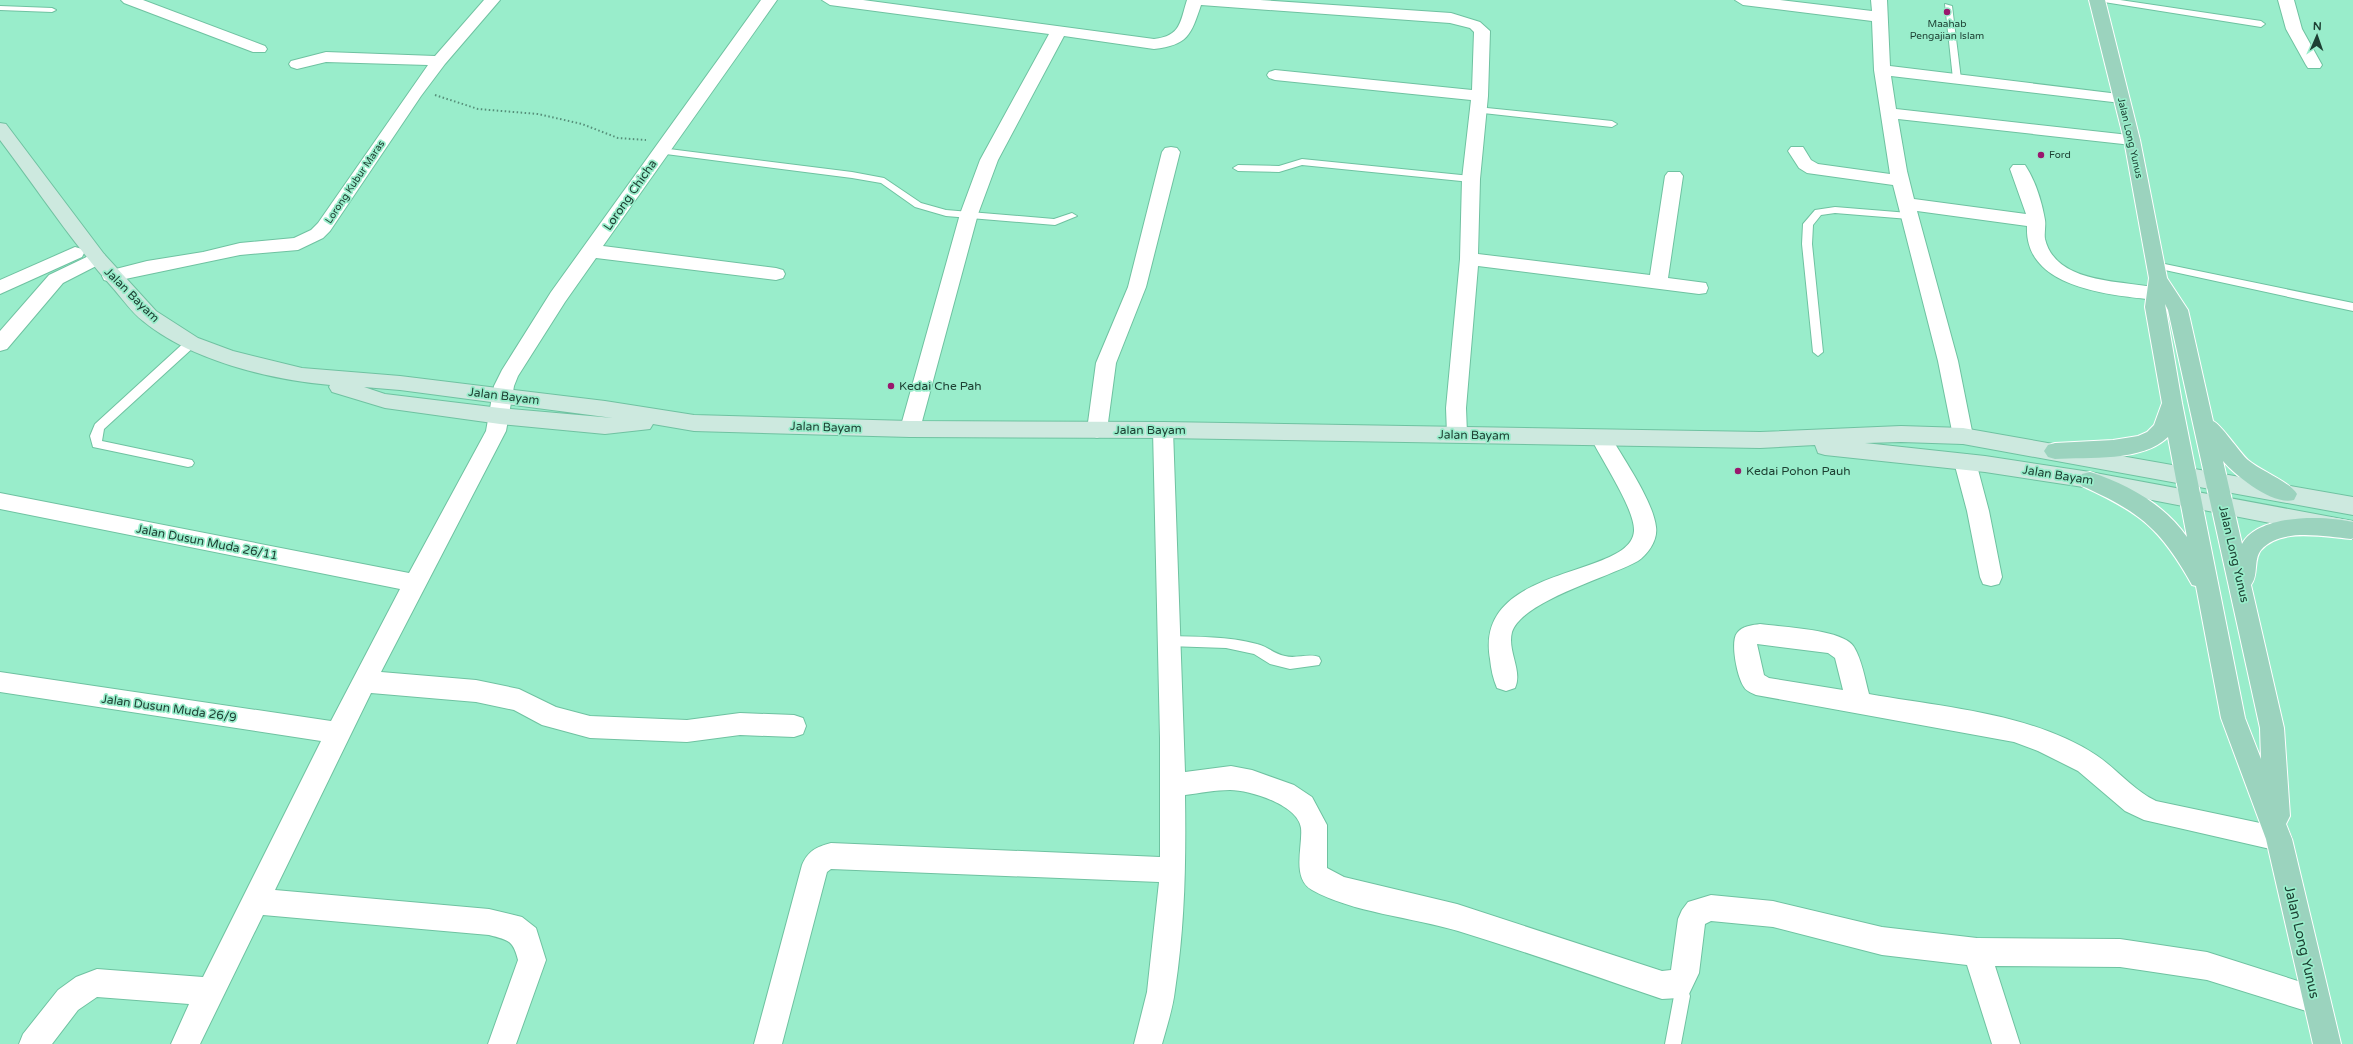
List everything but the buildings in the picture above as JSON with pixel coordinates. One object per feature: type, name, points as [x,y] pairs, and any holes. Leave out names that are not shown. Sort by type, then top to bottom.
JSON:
[{"type":"main road","name":"Jalan Long Yunus","points":[[2097,0],[2132,140],[2157,279],[2155,307],[2233,718],[2279,839],[2326,1044]]},
{"type":"main road","name":"Jalan Bayam","points":[[0,128],[111,276],[149,316],[191,343],[229,357],[302,375],[385,401],[501,406],[605,426],[694,423],[910,429],[1163,430],[1760,440],[1901,434],[1963,436],[2055,451],[2353,506]]},
{"type":"main road","name":"Jalan Long Yunus","points":[[2157,279],[2178,310],[2246,604],[2272,728],[2279,839]]},
{"type":"main road","points":[[2055,451],[2119,447],[2139,444],[2154,439],[2162,430],[2172,403]]},
{"type":"main road","points":[[2201,407],[2217,437],[2234,462],[2259,481],[2286,494]]},
{"type":"main road","name":"Jalan Bayam","points":[[1760,440],[1965,462],[2090,480],[2352,530]]},
{"type":"main road","points":[[2090,480],[2122,494],[2145,507],[2165,522],[2180,542],[2210,596]]},
{"type":"main road","points":[[2246,604],[2244,564],[2251,545],[2262,535],[2285,529],[2352,530]]},
{"type":"street","points":[[130,0],[259,49]]},
{"type":"street","name":"Lorong Kubur Maras","points":[[111,276],[147,267],[203,258],[240,249],[289,246],[304,242],[324,227],[415,92],[439,61],[492,0]]},
{"type":"street","name":"Lorong Chicha","points":[[185,1044],[338,733],[415,583],[496,431],[504,386],[509,375],[558,297],[769,0]]},
{"type":"street","points":[[830,0],[1154,44],[1172,43],[1183,34],[1196,0],[1464,21],[1475,25],[1482,31],[1479,103],[1471,179],[1469,259],[1456,408],[1457,434]]},
{"type":"street","points":[[1744,0],[1879,9],[1882,70],[1900,181],[1948,361],[1963,436]]},
{"type":"street","points":[[2286,0],[2294,29],[2314,65]]},
{"type":"street","points":[[910,429],[969,214],[989,160],[1059,31]]},
{"type":"street","points":[[297,64],[326,57],[439,61]]},
{"type":"street","points":[[1882,70],[2121,98]]},
{"type":"street","points":[[1275,75],[1479,103]]},
{"type":"street","points":[[1888,113],[2132,140]]},
{"type":"street","points":[[1797,151],[1805,164],[1813,169],[1900,181]]},
{"type":"street","points":[[1096,430],[1106,363],[1137,287],[1171,152]]},
{"type":"street","points":[[2019,169],[2032,201],[2036,221],[2036,239],[2044,256],[2054,267],[2074,278],[2096,286],[2157,279]]},
{"type":"street","points":[[1658,283],[1674,176]]},
{"type":"street","points":[[1908,210],[2036,221]]},
{"type":"street","points":[[591,251],[776,274]]},
{"type":"street","points":[[0,288],[93,252]]},
{"type":"street","points":[[0,344],[56,279],[93,252]]},
{"type":"street","points":[[1469,259],[1699,288]]},
{"type":"street","points":[[1148,1044],[1161,992],[1169,929],[1173,870],[1163,430]]},
{"type":"street","points":[[1506,681],[1501,656],[1501,630],[1514,610],[1539,594],[1630,555],[1642,543],[1645,527],[1639,509],[1601,438]]},
{"type":"street","points":[[1965,462],[1978,510],[1991,577]]},
{"type":"street","name":"Jalan Dusun Muda 26/11","points":[[0,502],[415,583]]},
{"type":"street","name":"Jalan Dusun Muda 26/9","points":[[0,682],[338,733]]},
{"type":"street","points":[[364,682],[409,684],[476,691],[519,700],[551,717],[590,727],[687,731],[740,724],[794,726]]},
{"type":"street","points":[[1859,703],[2014,731],[2047,743],[2087,763],[2134,803],[2153,812],[2279,839]]},
{"type":"street","points":[[1172,785],[1231,778],[1252,782],[1285,794],[1303,805],[1314,825],[1313,866],[1315,875],[1321,881],[1344,890],[1457,917],[1662,985],[1679,984],[1685,973],[1692,919],[1698,911],[1711,908],[1773,914],[1882,941],[1977,952],[2120,953],[2207,966],[2316,1000]]},
{"type":"street","points":[[768,1044],[815,865],[822,858],[831,856],[1173,870]]},
{"type":"street","points":[[255,901],[489,922],[512,927],[526,938],[532,960],[524,987],[502,1044]]},
{"type":"street","points":[[1977,952],[2006,1044]]},
{"type":"street","points":[[33,1044],[63,1004],[84,986],[97,983],[210,992]]},
{"type":"lane","points":[[2104,0],[2261,24]]},
{"type":"lane","points":[[1948,6],[1957,79]]},
{"type":"lane","points":[[0,8],[52,10]]},
{"type":"lane","points":[[1479,103],[1612,124]]},
{"type":"lane","points":[[665,146],[852,174],[884,181],[918,205],[946,212],[1055,222],[1072,216]]},
{"type":"lane","points":[[1238,168],[1279,169],[1302,162],[1471,179]]},
{"type":"lane","points":[[1818,352],[1807,244],[1808,224],[1818,212],[1835,210],[1908,210]]},
{"type":"lane","points":[[2157,279],[2353,307]]},
{"type":"lane","points":[[188,463],[97,444],[96,436],[99,427],[191,343]]},
{"type":"lane","points":[[1168,641],[1226,643],[1257,649],[1275,660],[1290,663],[1314,661]]},
{"type":"lane","points":[[1673,1044],[1682,996],[1679,984]]},
{"type":"path","points":[[415,92],[441,96],[460,105],[478,109],[538,114],[582,124],[618,138],[665,146]]},
{"type":"place","name":"Maahab Pengajian Islam","points":[[1947,12]]},
{"type":"place","name":"Ford","points":[[2041,155]]},
{"type":"place","name":"Kedai Che Pah","points":[[891,386]]},
{"type":"place","name":"Kedai Pohon Pauh","points":[[1738,471]]}]
